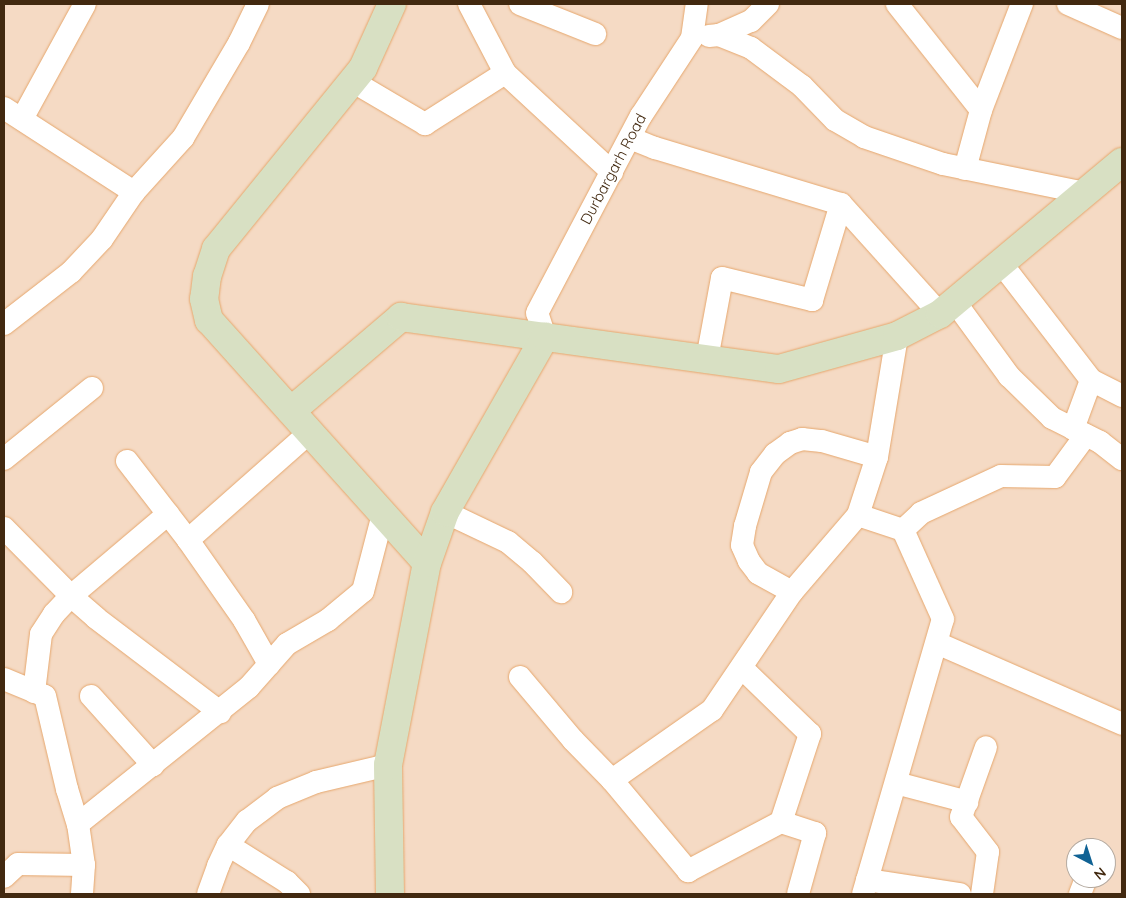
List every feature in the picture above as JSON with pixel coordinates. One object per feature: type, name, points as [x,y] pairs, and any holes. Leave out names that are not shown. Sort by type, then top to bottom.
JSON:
[{"type":"street","points":[[85,4],[13,114],[134,192]]},
{"type":"street","points":[[4,324],[70,272],[102,239],[134,192],[183,138],[239,43],[258,4]]},
{"type":"street","points":[[392,4],[363,68],[216,249],[207,276],[204,299],[209,320],[427,563]]},
{"type":"street","points":[[469,4],[505,73],[612,172]]},
{"type":"street","points":[[520,4],[594,34]]},
{"type":"street","name":"Durbargarh Road","points":[[545,337],[537,313],[630,138],[692,38],[697,4]]},
{"type":"street","points":[[692,38],[718,36],[750,21],[768,4]]},
{"type":"street","points":[[897,4],[982,110]]},
{"type":"street","points":[[965,169],[982,110],[1022,4]]},
{"type":"street","points":[[1068,4],[1122,28]]},
{"type":"street","points":[[718,36],[751,48],[802,86],[835,120],[864,137],[943,164],[1085,193]]},
{"type":"street","points":[[352,81],[425,124],[505,73]]},
{"type":"street","points":[[630,138],[655,148],[841,204],[948,308],[1009,376],[1052,418],[1080,432],[1122,459]]},
{"type":"street","points":[[291,411],[401,317],[779,369],[898,336],[948,308],[1122,162]]},
{"type":"street","points":[[707,359],[722,278],[812,300],[841,204]]},
{"type":"street","points":[[1002,263],[1092,380],[1122,396]]},
{"type":"street","points":[[612,780],[712,710],[792,592],[858,515],[877,457],[898,336]]},
{"type":"street","points":[[390,894],[388,765],[427,563],[445,512],[545,337]]},
{"type":"street","points":[[903,530],[921,513],[1001,476],[1055,477],[1080,432],[1092,380]]},
{"type":"street","points":[[4,459],[92,388]]},
{"type":"street","points":[[188,540],[310,432]]},
{"type":"street","points":[[792,592],[758,573],[749,561],[742,545],[744,526],[761,472],[775,454],[790,443],[802,439],[822,441],[877,457]]},
{"type":"street","points":[[127,461],[188,540],[244,620],[270,664]]},
{"type":"street","points":[[445,512],[508,542],[532,562],[561,592]]},
{"type":"street","points":[[34,692],[42,634],[54,614],[71,596],[168,514]]},
{"type":"street","points":[[78,824],[220,712],[249,687],[287,644],[328,620],[363,591],[384,514]]},
{"type":"street","points":[[858,515],[903,530],[943,619],[865,887],[960,894]]},
{"type":"street","points":[[4,528],[71,596],[118,636],[220,712]]},
{"type":"street","points":[[937,643],[1122,724]]},
{"type":"street","points":[[520,677],[573,740],[612,780],[688,871],[782,822],[810,734],[742,668]]},
{"type":"street","points":[[4,678],[45,696],[67,789],[78,824],[84,865],[82,894]]},
{"type":"street","points":[[91,696],[153,765]]},
{"type":"street","points":[[982,894],[988,852],[961,817],[968,802],[986,747]]},
{"type":"street","points":[[208,894],[228,845],[247,821],[277,798],[316,782],[388,765]]},
{"type":"street","points":[[896,783],[968,802]]},
{"type":"street","points":[[782,822],[814,833],[798,894]]},
{"type":"street","points":[[228,845],[287,882],[299,894]]},
{"type":"street","points":[[4,877],[18,864],[84,865]]}]
